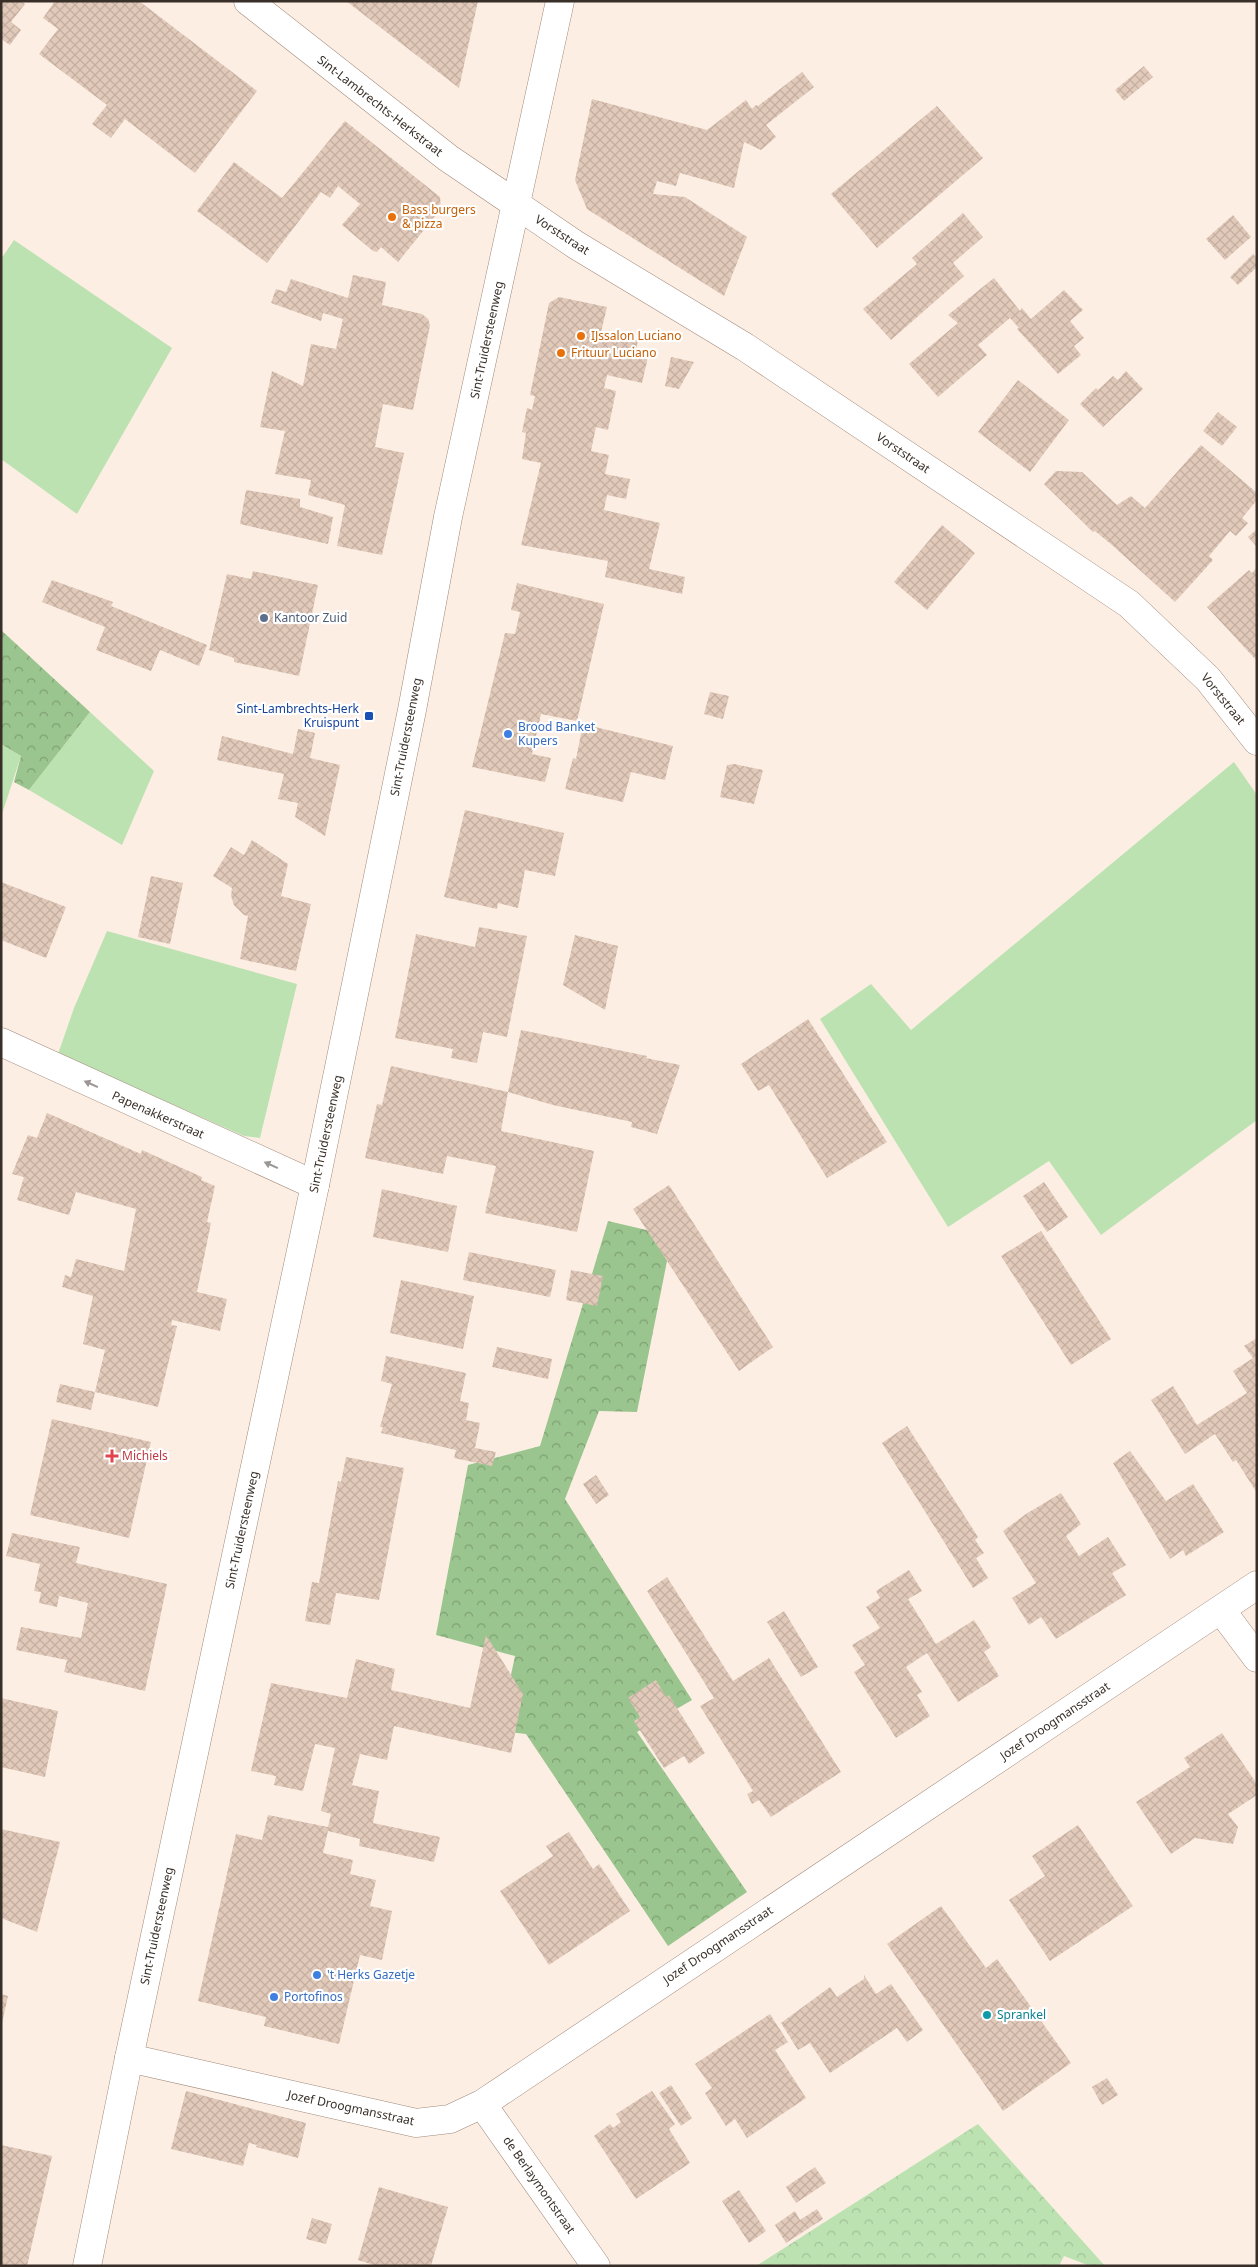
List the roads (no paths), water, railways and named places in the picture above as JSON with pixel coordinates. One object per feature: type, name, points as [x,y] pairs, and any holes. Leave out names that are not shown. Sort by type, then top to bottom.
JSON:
[{"type":"street","name":"Sint-Lambrechts-Herkstraat","points":[[248,1],[448,158],[517,205]]},
{"type":"street","name":"Sint-Truidersteenweg","points":[[87,2266],[129,2058],[315,1185],[412,710],[448,517],[560,1]]},
{"type":"street","name":"Vorststraat","points":[[517,205],[576,245],[745,347],[1129,604],[1208,679],[1257,741]]},
{"type":"street","name":"Papenakkerstraat","points":[[3,1043],[315,1185]]},
{"type":"street","name":"Jozef Droogmansstraat","points":[[129,2058],[416,2123],[450,2119],[482,2104],[1257,1585]]},
{"type":"street","points":[[1221,1610],[1257,1658]]},
{"type":"street","name":"de Berlaymontstraat","points":[[482,2104],[596,2266]]},
{"type":"place","name":"Bass burgers & pizza","points":[[392,217]]},
{"type":"place","name":"IJssalon Luciano","points":[[581,336]]},
{"type":"place","name":"Frituur Luciano","points":[[561,353]]},
{"type":"place","name":"Kantoor Zuid","points":[[264,618]]},
{"type":"place","name":"Sint-Lambrechts-Herk Kruispunt","points":[[369,716]]},
{"type":"place","name":"Brood Banket Kupers","points":[[508,734]]},
{"type":"place","name":"Michiels","points":[[112,1456]]},
{"type":"place","name":"'t Herks Gazetje","points":[[317,1975]]},
{"type":"place","name":"Portofinos","points":[[274,1997]]},
{"type":"place","name":"Sprankel","points":[[987,2015]]}]
